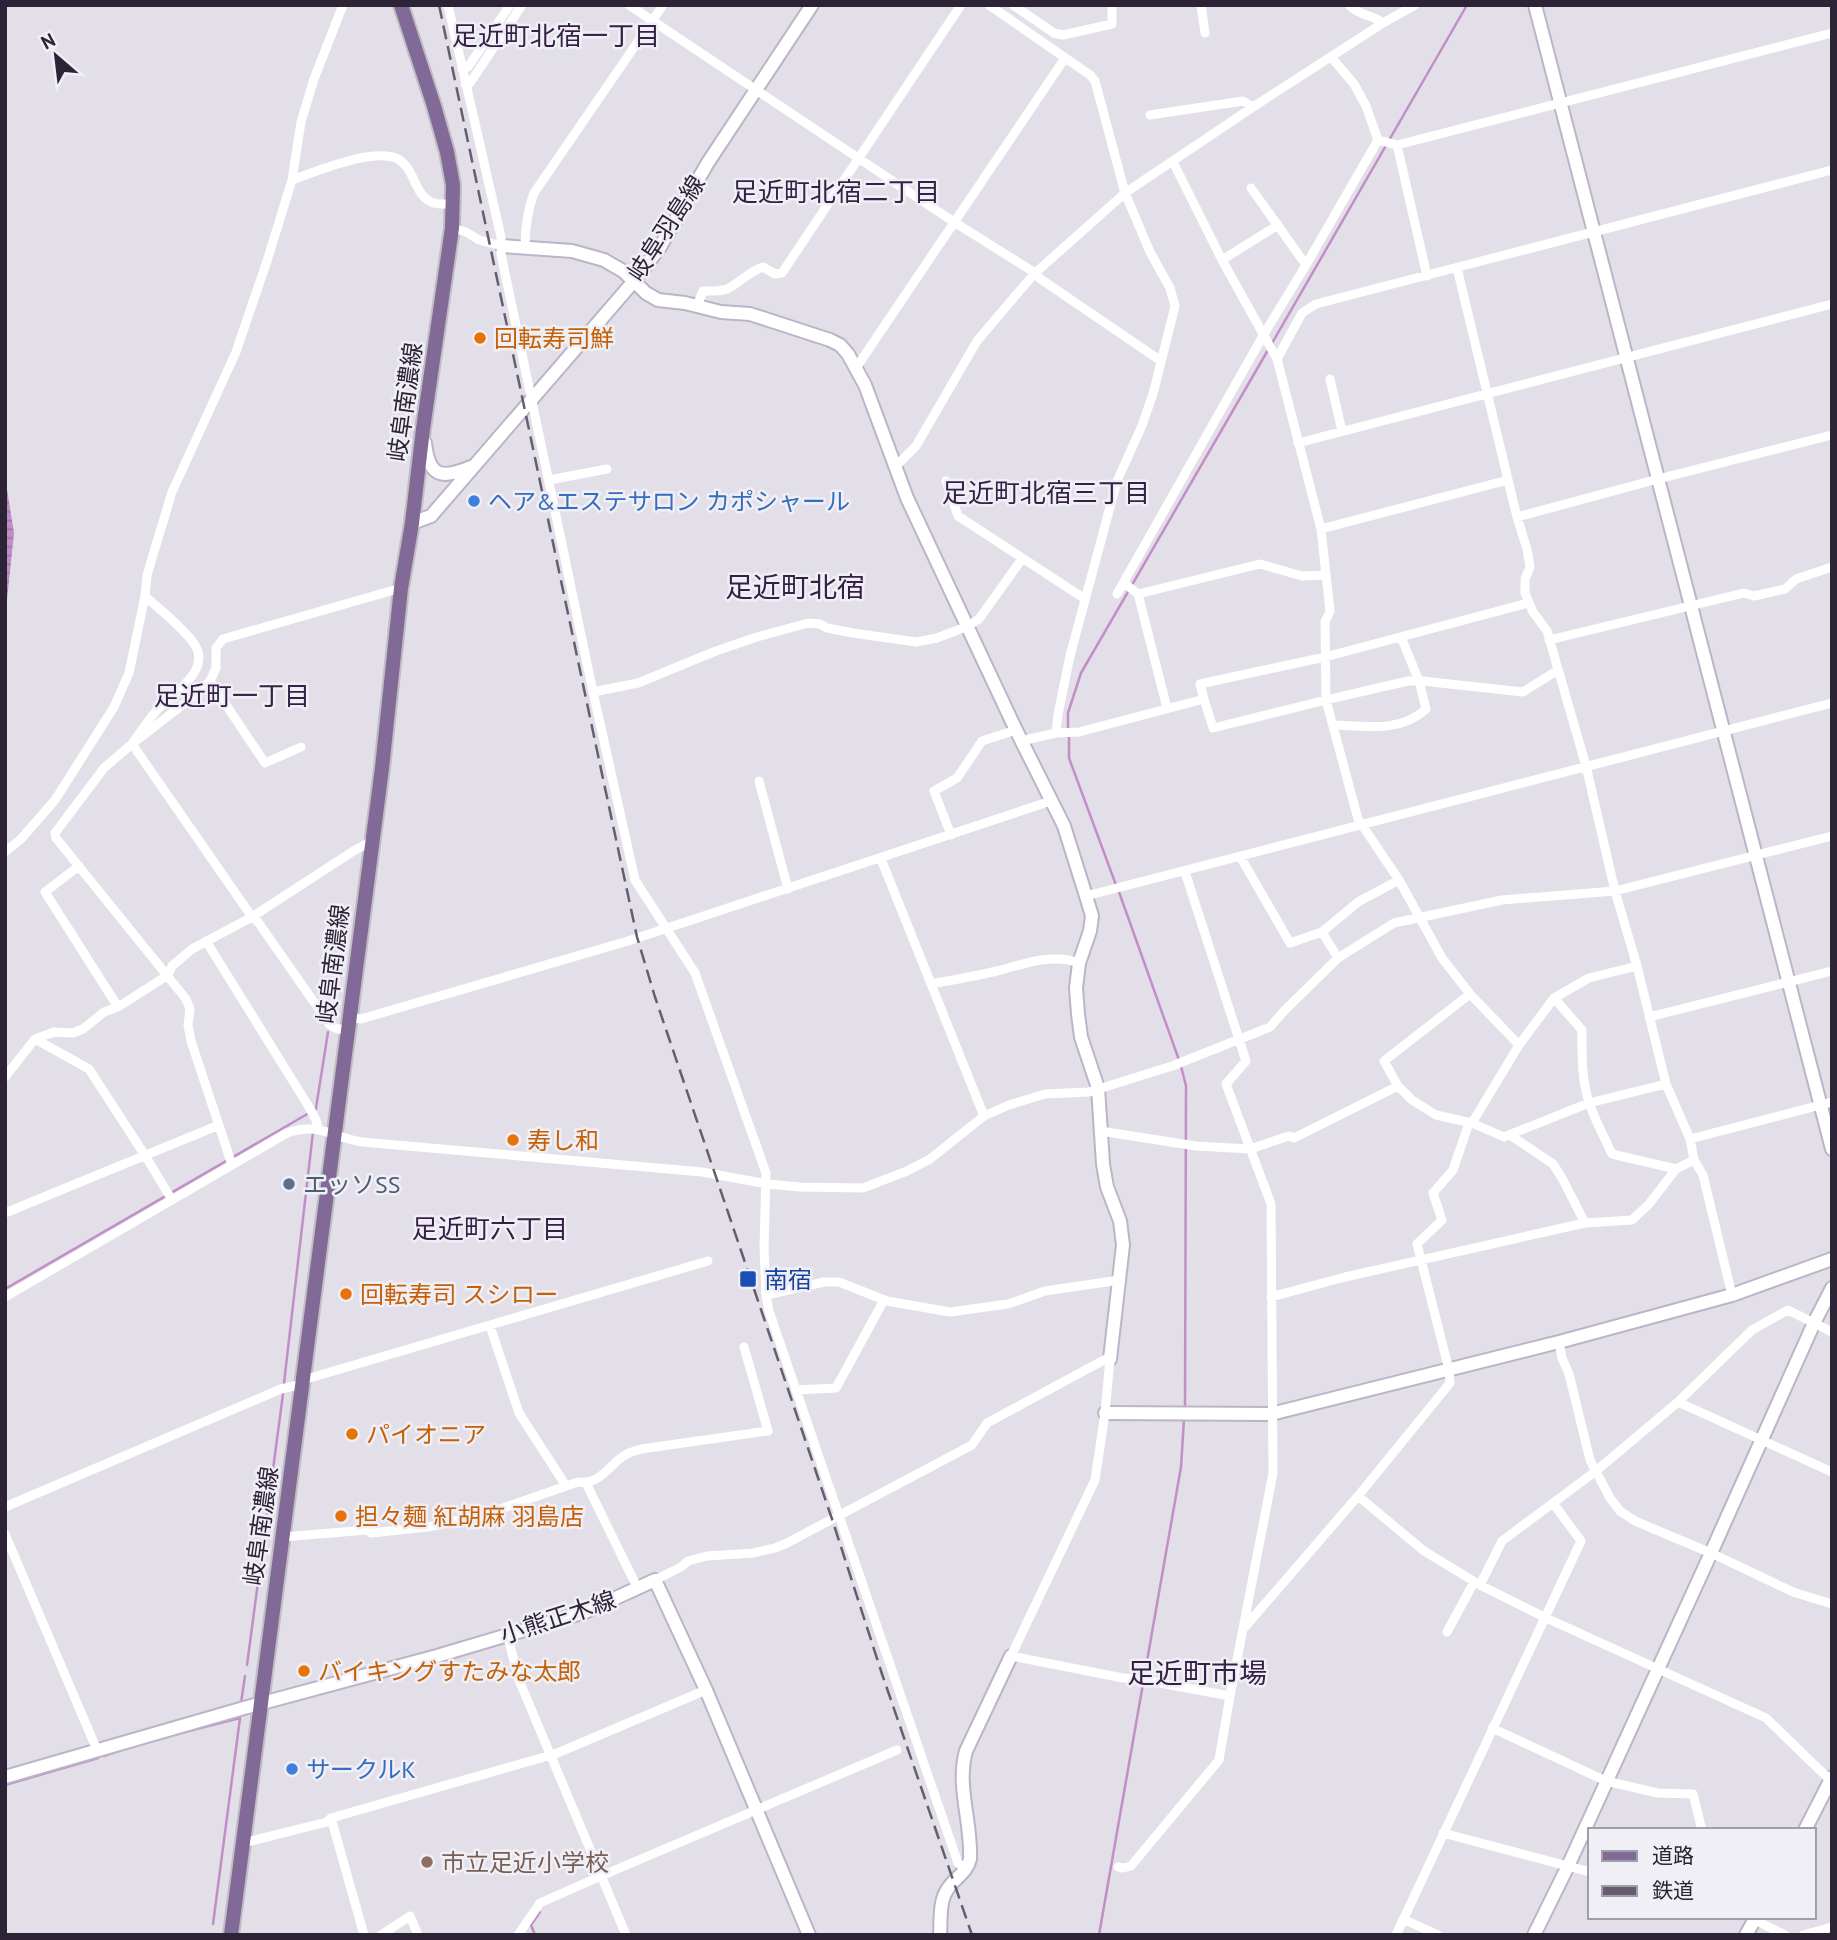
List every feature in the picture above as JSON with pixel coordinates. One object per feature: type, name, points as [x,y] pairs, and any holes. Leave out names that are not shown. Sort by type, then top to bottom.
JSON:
[{"type":"main road","name":"岐阜南濃線","points":[[231,1935],[382,768],[401,588],[452,228],[453,185],[447,152],[401,5]]},
{"type":"street","points":[[5,852],[21,839],[55,800],[114,707],[129,673],[147,575],[172,492],[236,352],[292,180],[304,111],[343,5]]},
{"type":"street","points":[[448,5],[502,246],[501,254],[635,880],[695,973],[766,1173],[766,1295],[958,1863],[966,1869]]},
{"type":"street","points":[[462,69],[468,68],[510,5]]},
{"type":"street","points":[[465,84],[470,83],[522,5]]},
{"type":"street","points":[[629,5],[1161,361]]},
{"type":"street","points":[[525,248],[529,206],[534,193],[663,5]]},
{"type":"street","name":"岐阜羽島線","points":[[412,523],[431,516],[634,281],[660,247],[707,164],[812,5]]},
{"type":"street","points":[[696,306],[703,291],[728,288],[755,269],[763,267],[775,274],[782,273],[961,5]]},
{"type":"street","points":[[989,5],[1090,75],[1095,82],[1125,194],[1150,252],[1170,288],[1175,306],[1153,394],[1117,481],[1068,667],[1056,733]]},
{"type":"street","points":[[1016,6],[1054,33],[1063,36],[1112,24],[1112,5]]},
{"type":"street","points":[[1201,5],[1205,33]]},
{"type":"street","points":[[1349,5],[1356,12],[1383,23]]},
{"type":"street","points":[[896,466],[916,446],[977,341],[1034,274],[1125,194],[1253,107],[1415,5]]},
{"type":"street","points":[[1535,5],[1789,983],[1826,1103],[1832,1149]]},
{"type":"street","points":[[1378,140],[1397,145],[1832,33]]},
{"type":"street","points":[[1117,594],[1264,334],[1378,140],[1366,106],[1354,84],[1331,57]]},
{"type":"street","points":[[856,368],[1065,58]]},
{"type":"street","points":[[1150,115],[1243,101],[1253,107]]},
{"type":"street","points":[[1397,145],[1427,276]]},
{"type":"street","points":[[292,180],[355,159],[388,156],[399,160],[409,169],[424,196],[433,203],[453,204]]},
{"type":"street","points":[[1174,162],[1222,260],[1277,359],[1321,529],[1330,611],[1325,622],[1326,700],[1358,819],[1399,880],[1442,958],[1470,994],[1519,1045]]},
{"type":"street","points":[[1277,359],[1302,313],[1316,304],[1832,170]]},
{"type":"street","points":[[1251,188],[1306,265]]},
{"type":"street","points":[[1222,260],[1278,225]]},
{"type":"street","points":[[452,228],[479,240],[502,246],[572,251],[604,260],[623,271],[646,293],[658,300],[685,303],[721,312],[750,314],[840,345],[865,385],[908,498],[1063,827],[1092,916],[1079,963],[1076,988],[1078,1014],[1082,1037],[1098,1088],[1103,1164],[1120,1220],[1123,1245],[1105,1413],[1095,1480],[966,1751],[963,1762],[964,1792],[971,1850],[966,1869],[947,1889],[940,1935]]},
{"type":"street","points":[[1457,268],[1527,549],[1530,567],[1525,579],[1524,593],[1547,631],[1586,766],[1615,891],[1637,966],[1666,1084],[1690,1139],[1694,1160],[1703,1175],[1732,1295]]},
{"type":"street","points":[[1298,443],[1832,304]]},
{"type":"street","points":[[1330,379],[1342,431]]},
{"type":"street","points":[[423,429],[426,457],[431,467],[440,474],[453,474],[475,465]]},
{"type":"street","points":[[1517,517],[1832,435]]},
{"type":"street","points":[[549,480],[607,469]]},
{"type":"street","points":[[1321,529],[1508,480]]},
{"type":"street","points":[[946,481],[958,516],[1085,599]]},
{"type":"street","points":[[593,692],[638,683],[716,651],[808,623],[916,642],[937,638],[979,619],[1022,559]]},
{"type":"street","points":[[1138,594],[1260,564],[1302,576],[1326,575]]},
{"type":"street","points":[[1549,640],[1744,593],[1754,596],[1785,589],[1796,579],[1832,567]]},
{"type":"street","points":[[1124,583],[1138,594],[1167,708]]},
{"type":"street","points":[[232,1165],[191,1041],[188,1025],[190,1010],[186,999],[56,838],[55,833],[104,768],[210,681],[216,668],[216,648],[223,639],[401,588]]},
{"type":"street","points":[[132,744],[159,709],[194,674],[199,663],[196,647],[145,596]]},
{"type":"street","points":[[1528,603],[1325,657],[1200,684],[1213,728],[1408,681],[1523,692],[1558,670]]},
{"type":"street","points":[[1333,725],[1392,726],[1418,717],[1426,709],[1419,681],[1401,637]]},
{"type":"street","points":[[210,681],[265,763],[301,747]]},
{"type":"street","points":[[951,835],[934,791],[957,778],[982,741],[1019,735],[1079,732],[1204,699]]},
{"type":"street","points":[[1086,896],[1832,703]]},
{"type":"street","points":[[132,744],[330,1025],[349,1024],[361,1018],[666,929],[1051,802]]},
{"type":"street","points":[[758,780],[788,889]]},
{"type":"street","points":[[5,1297],[287,1133],[299,1129],[318,1128],[345,1139],[702,1172],[767,1184],[863,1188],[930,1160],[984,1116],[1009,1105],[1045,1094],[1089,1092],[1172,1066],[1270,1027],[1338,958],[1394,923],[1502,900],[1615,891],[1832,836]]},
{"type":"street","points":[[5,1077],[35,1039],[54,1032],[73,1033],[83,1029],[104,1012],[118,1007],[168,975],[172,966],[192,949],[252,917],[372,841]]},
{"type":"street","points":[[1241,858],[1290,943],[1322,932],[1358,902],[1399,880]]},
{"type":"street","points":[[881,859],[984,1116]]},
{"type":"street","points":[[79,866],[45,892],[118,1007]]},
{"type":"street","points":[[1118,1867],[1131,1866],[1219,1760],[1273,1473],[1271,1204],[1226,1084],[1246,1061],[1185,872]]},
{"type":"street","points":[[1322,932],[1338,958]]},
{"type":"street","points":[[206,941],[311,1110],[318,1128]]},
{"type":"street","points":[[931,984],[1033,961],[1071,960],[1079,963]]},
{"type":"street","points":[[1243,1628],[1358,1496],[1450,1383],[1417,1244],[1442,1220],[1433,1194],[1453,1170],[1471,1123],[1519,1045],[1554,998],[1589,978],[1637,966]]},
{"type":"street","points":[[1649,1017],[1832,971]]},
{"type":"street","points":[[1470,994],[1384,1061],[1398,1086],[1412,1100],[1436,1115],[1471,1123],[1504,1137],[1589,1103],[1666,1084]]},
{"type":"street","points":[[1554,998],[1582,1030],[1584,1085],[1589,1103],[1612,1154],[1676,1169]]},
{"type":"street","points":[[35,1039],[89,1069],[172,1200]]},
{"type":"street","points":[[1100,1131],[1196,1146],[1250,1149],[1289,1136],[1294,1138],[1398,1086]]},
{"type":"street","points":[[1690,1139],[1826,1103]]},
{"type":"street","points":[[5,1213],[219,1125]]},
{"type":"street","points":[[1510,1135],[1553,1164],[1585,1223]]},
{"type":"street","points":[[1271,1297],[1585,1223],[1632,1220],[1676,1169],[1694,1160]]},
{"type":"street","points":[[1105,1413],[1271,1414],[1559,1342],[1732,1295],[1832,1259]]},
{"type":"street","points":[[5,1507],[281,1389],[708,1261]]},
{"type":"street","points":[[766,1295],[824,1282],[839,1282],[884,1300],[950,1312],[1008,1304],[1045,1291],[1119,1282]]},
{"type":"street","points":[[1534,1935],[1832,1288]]},
{"type":"street","points":[[796,1390],[836,1388],[884,1300]]},
{"type":"street","points":[[1447,1632],[1502,1542],[1596,1471],[1678,1402],[1752,1330],[1788,1310],[1832,1332]]},
{"type":"street","points":[[490,1326],[515,1404],[566,1486]]},
{"type":"street","points":[[1559,1342],[1590,1460],[1610,1499],[1620,1511],[1635,1521],[1793,1592],[1832,1604]]},
{"type":"street","points":[[283,1537],[428,1528],[483,1515],[578,1482],[586,1483],[603,1475],[624,1455],[641,1449],[768,1431],[744,1347]]},
{"type":"street","points":[[809,1935],[706,1690],[655,1580],[681,1567],[688,1560],[775,1548],[972,1445],[987,1423],[1110,1359]]},
{"type":"street","points":[[1678,1402],[1832,1472]]},
{"type":"street","points":[[586,1483],[638,1589]]},
{"type":"street","points":[[1358,1496],[1424,1551],[1477,1583],[1544,1617],[1766,1718],[1831,1780],[1806,1828]]},
{"type":"street","points":[[1396,1935],[1581,1541],[1553,1503]]},
{"type":"street","points":[[5,1534],[97,1750]]},
{"type":"street","name":"小熊正木線","points":[[5,1777],[585,1612],[655,1580]]},
{"type":"street","points":[[507,1634],[519,1680],[626,1935]]},
{"type":"street","points":[[1011,1656],[1230,1696]]},
{"type":"street","points":[[243,1843],[327,1822],[331,1818],[550,1755],[706,1690]]},
{"type":"street","points":[[1492,1728],[1606,1781],[1658,1793],[1693,1794],[1702,1828]]},
{"type":"street","points":[[518,1935],[540,1903],[897,1750]]},
{"type":"street","points":[[331,1818],[364,1935]]},
{"type":"street","points":[[1443,1833],[1588,1871]]},
{"type":"street","points":[[381,1935],[410,1916],[418,1935]]},
{"type":"street","points":[[1403,1919],[1438,1935]]},
{"type":"street","points":[[1755,1919],[1785,1935]]},
{"type":"street","points":[[1803,1935],[1832,1927]]},
{"type":"shaded area","points":[[5,477],[14,533],[5,619]]},
{"type":"waterway","points":[[1271,345],[1467,5]]},
{"type":"waterway","points":[[1068,729],[1068,713],[1081,673],[1268,350]]},
{"type":"waterway","points":[[1069,736],[1069,758],[1116,885]]},
{"type":"waterway","points":[[1119,892],[1179,1060]]},
{"type":"waterway","points":[[316,1108],[328,1032]]},
{"type":"waterway","points":[[1181,1066],[1186,1086],[1185,1409]]},
{"type":"waterway","points":[[5,1289],[316,1109]]},
{"type":"waterway","points":[[284,1383],[313,1132]]},
{"type":"waterway","points":[[247,1665],[283,1394]]},
{"type":"waterway","points":[[1099,1935],[1181,1467],[1184,1419]]},
{"type":"waterway","points":[[241,1703],[245,1676]]},
{"type":"waterway","points":[[173,1735],[240,1718],[213,1924]]},
{"type":"waterway","points":[[104,1756],[133,1746]]},
{"type":"waterway","points":[[5,1785],[98,1758]]},
{"type":"waterway","points":[[535,1935],[531,1925],[540,1912]]},
{"type":"railway","points":[[439,5],[637,937],[882,1674],[972,1935]]},
{"type":"place","name":"回転寿司鮮","points":[[480,338]]},
{"type":"place","name":"ヘア&エステサロン カポシャール","points":[[474,501]]},
{"type":"place","name":"寿し和","points":[[513,1140]]},
{"type":"place","name":"エッソSS","points":[[289,1184]]},
{"type":"place","name":"南宿","points":[[748,1279]]},
{"type":"place","name":"回転寿司 スシロー","points":[[346,1294]]},
{"type":"place","name":"パイオニア","points":[[352,1434]]},
{"type":"place","name":"担々麺 紅胡麻 羽島店","points":[[341,1516]]},
{"type":"place","name":"バイキングすたみな太郎","points":[[304,1671]]},
{"type":"place","name":"サークルK","points":[[292,1769]]},
{"type":"place","name":"市立足近小学校","points":[[427,1862]]},
{"type":"district","name":"足近町北宿一丁目","points":[[556,35]]},
{"type":"district","name":"足近町北宿二丁目","points":[[836,191]]},
{"type":"district","name":"足近町北宿三丁目","points":[[1046,492]]},
{"type":"district","name":"足近町北宿","points":[[795,586]]},
{"type":"district","name":"足近町一丁目","points":[[232,695]]},
{"type":"district","name":"足近町六丁目","points":[[490,1228]]},
{"type":"district","name":"足近町市場","points":[[1197,1672]]}]
